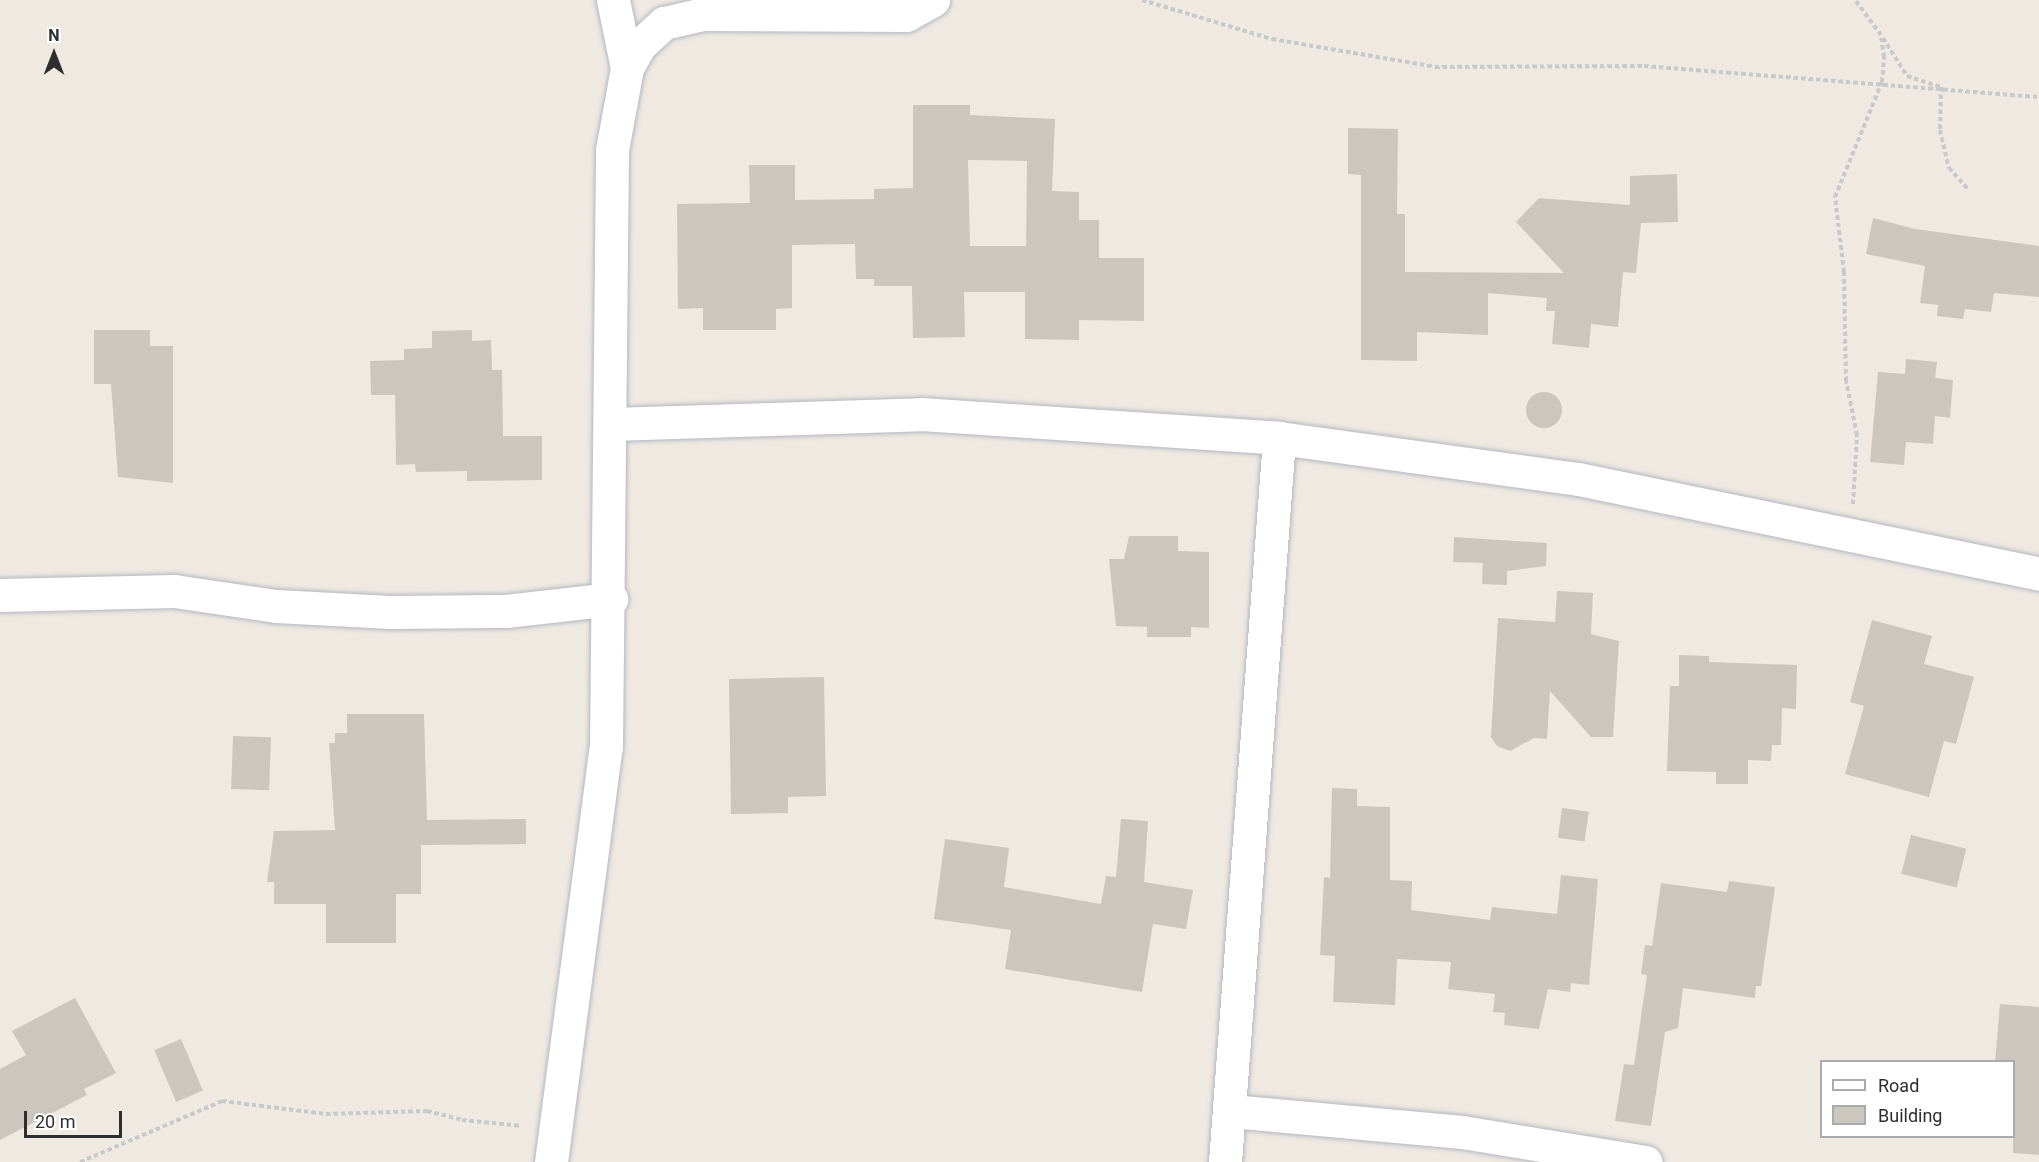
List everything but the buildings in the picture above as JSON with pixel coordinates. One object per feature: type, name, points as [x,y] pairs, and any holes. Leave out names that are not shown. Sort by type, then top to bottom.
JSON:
[{"type":"street","points":[[613,0],[627,68]]},
{"type":"street","points":[[551,1162],[606,747],[611,599],[612,150],[627,68],[639,46],[664,23],[694,16],[906,15],[933,0]]},
{"type":"street","points":[[611,424],[921,414],[1279,438],[1578,479],[2039,574]]},
{"type":"street","points":[[1225,1162],[1231,1111],[1279,438]]},
{"type":"street","points":[[0,595],[174,591],[276,606],[390,612],[506,611],[611,599]]},
{"type":"street","points":[[1231,1111],[1462,1132],[1646,1162]]},
{"type":"path","points":[[1142,0],[1272,39],[1435,67],[1644,66],[1882,82],[2039,97]]},
{"type":"path","points":[[1855,0],[1907,76],[1941,87]]},
{"type":"path","points":[[1850,535],[1857,435],[1846,381],[1844,272],[1834,197],[1882,82],[1881,35]]},
{"type":"path","points":[[1941,87],[1940,130],[1949,168],[1968,189]]},
{"type":"path","points":[[80,1162],[222,1101],[326,1114],[427,1111],[462,1120],[556,1128]]}]
